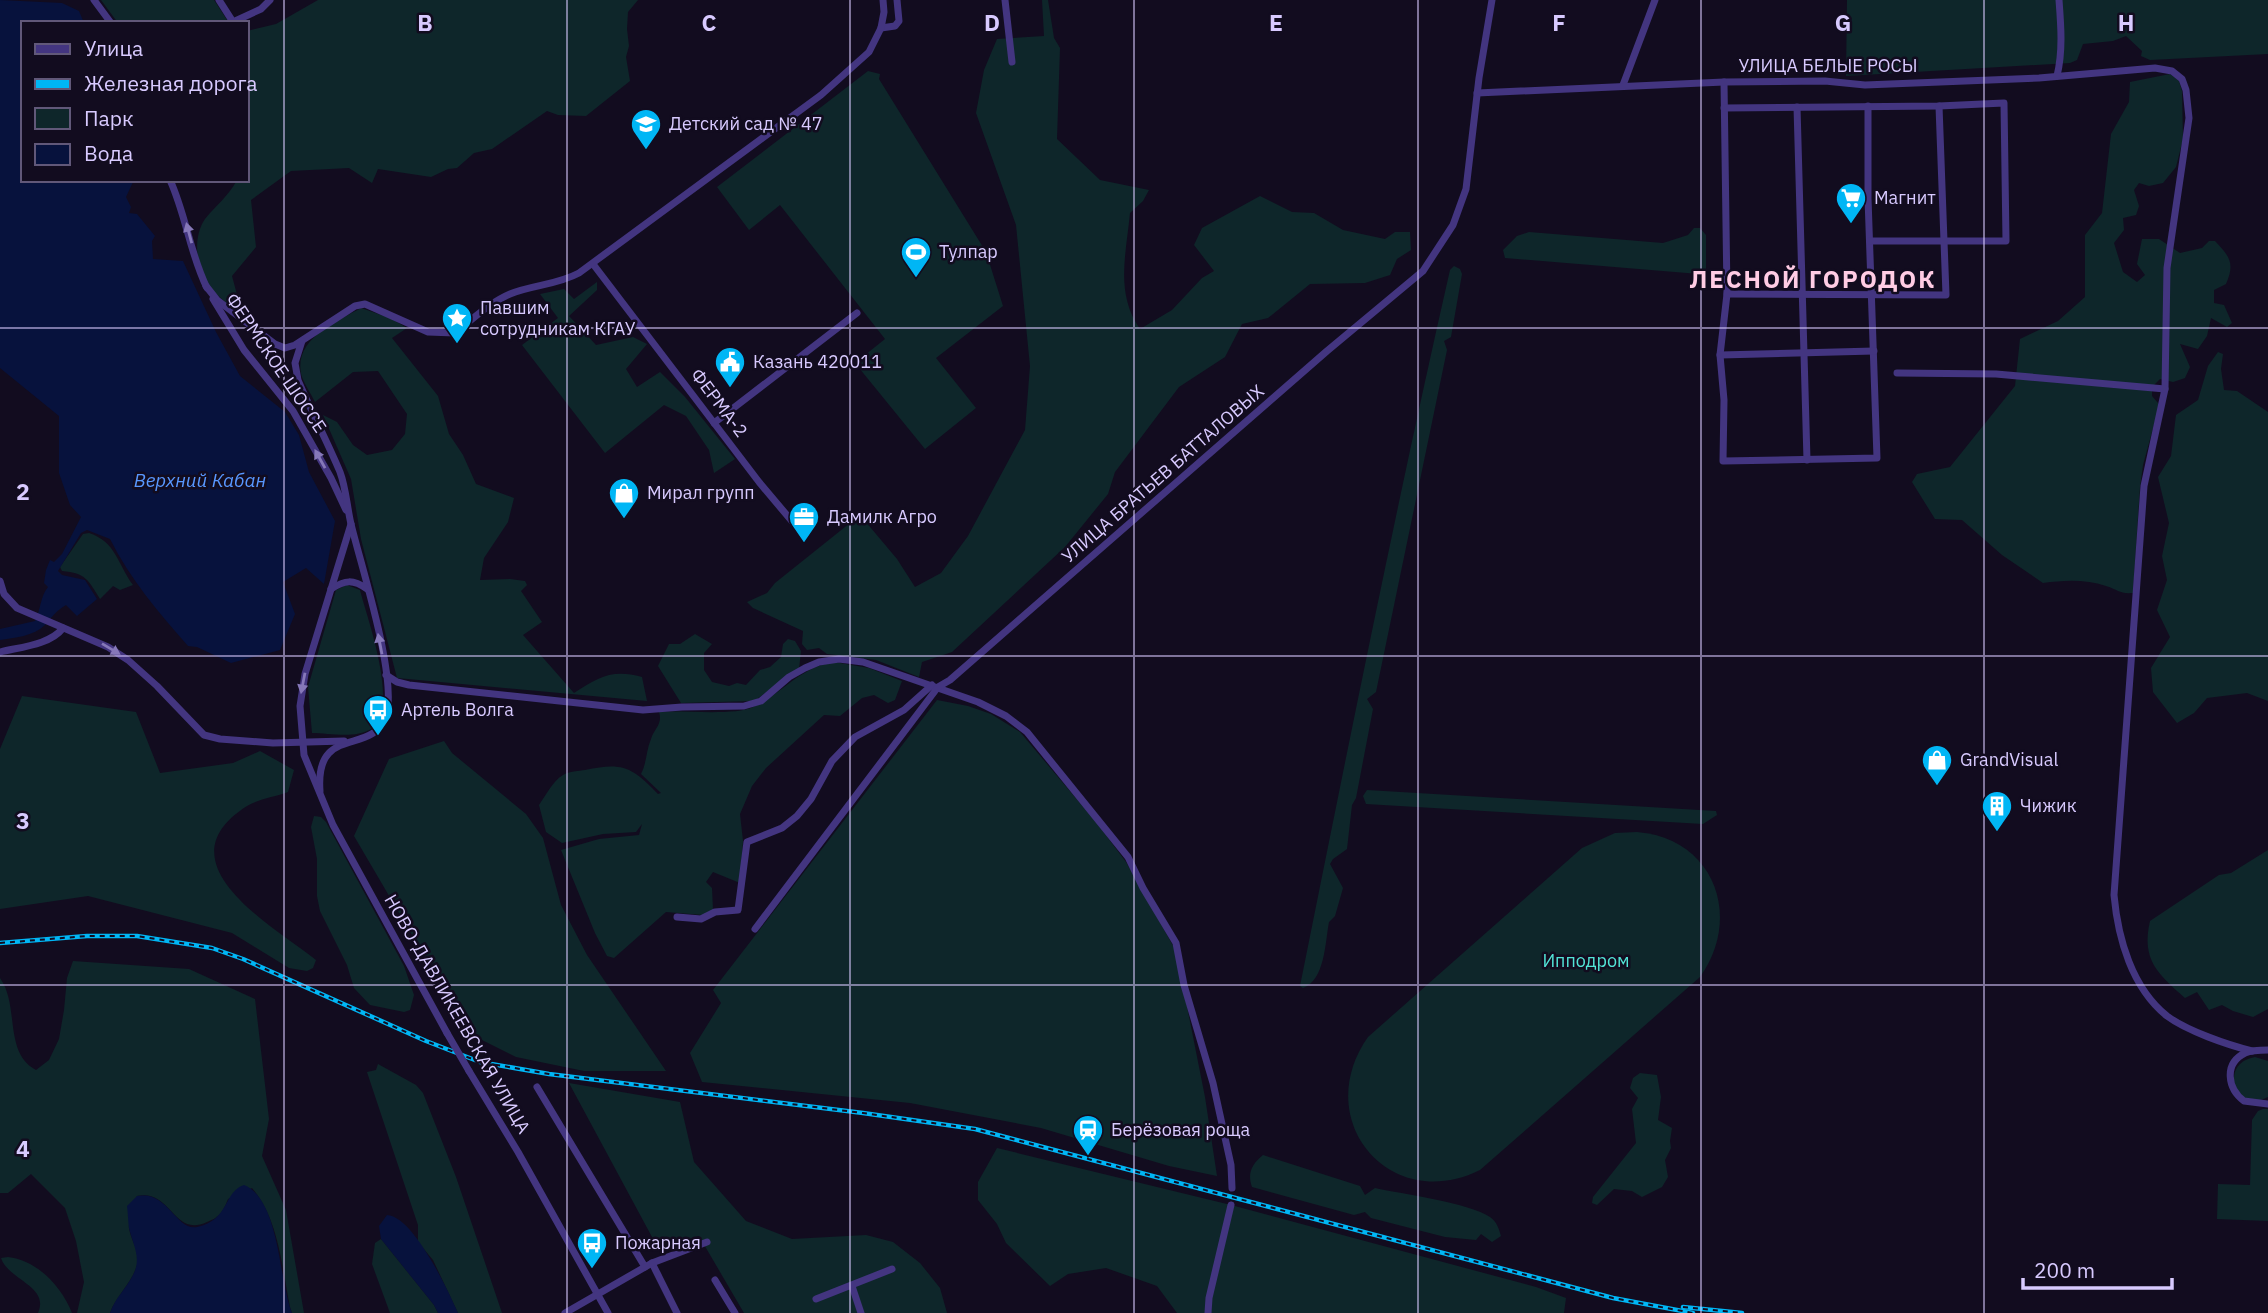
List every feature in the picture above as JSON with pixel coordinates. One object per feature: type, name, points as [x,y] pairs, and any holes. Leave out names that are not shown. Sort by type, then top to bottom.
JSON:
[{"type":"street","points":[[94,0],[110,21]]},
{"type":"street","points":[[219,0],[232,21]]},
{"type":"street","points":[[258,0],[261,9]]},
{"type":"street","points":[[235,21],[261,9],[270,0]]},
{"type":"street","points":[[206,286],[217,300],[275,344],[285,348],[303,340],[355,306],[365,304],[428,332],[455,333],[489,305],[512,293],[568,279],[593,264],[821,95],[871,50],[881,28],[883,0]]},
{"type":"street","points":[[881,28],[895,26],[899,21],[897,0]]},
{"type":"street","points":[[1005,0],[1012,62]]},
{"type":"street","name":"УЛИЦА БРАТЬЕВ БАТТАЛОВЫХ","points":[[755,929],[935,686],[950,680],[1423,271],[1438,251],[1460,211],[1466,189],[1477,93],[1492,0]]},
{"type":"street","points":[[1623,85],[1655,0]]},
{"type":"street","points":[[2057,76],[2062,41],[2059,0]]},
{"type":"street","name":"УЛИЦА БЕЛЫЕ РОСЫ","points":[[1477,93],[1724,82],[1825,81],[1865,85],[2057,76],[2155,68],[2176,74],[2185,84],[2189,118],[2166,268],[2165,389]]},
{"type":"street","points":[[1724,82],[1727,294],[1720,355],[1724,400],[1723,461],[1877,458],[1868,106]]},
{"type":"street","points":[[1724,107],[2004,103],[2006,242],[1870,241]]},
{"type":"street","points":[[1727,294],[1946,295],[1939,106]]},
{"type":"street","points":[[1797,107],[1807,460]]},
{"type":"street","name":"ФЕРМСКОЕ ШОССЕ","points":[[171,182],[180,202],[196,263],[206,286],[244,350],[293,411],[331,478],[351,522],[305,674],[300,706],[304,755]]},
{"type":"street","name":"ФЕРМА-2","points":[[593,264],[796,526]]},
{"type":"street","points":[[714,423],[857,313]]},
{"type":"street","name":"ФЕРМСКОЕ ШОССЕ","points":[[303,340],[295,363],[298,380],[340,473],[380,639],[388,698],[385,717],[379,728],[368,736],[334,749],[325,757],[319,779],[321,799]]},
{"type":"street","points":[[1720,355],[1874,351]]},
{"type":"street","points":[[1897,373],[1996,374],[2165,389],[2144,486],[2119,817],[2116,916],[2135,974],[2146,992],[2170,1018],[2226,1042],[2268,1052]]},
{"type":"street","points":[[0,581],[4,594],[16,608],[108,647],[128,660],[204,735],[220,739],[273,743],[304,755]]},
{"type":"street","points":[[331,589],[348,581],[367,589]]},
{"type":"street","points":[[0,652],[42,642],[58,634],[63,628]]},
{"type":"street","points":[[386,675],[409,685],[643,710],[744,706],[761,701],[805,668],[819,662],[839,659],[863,662],[994,708],[1027,732],[1128,857],[1143,888],[1173,937],[1213,1083],[1231,1165],[1232,1188]]},
{"type":"street","points":[[388,698],[394,688],[409,685]]},
{"type":"street","points":[[677,917],[701,919],[715,912],[738,910],[747,842],[782,828],[795,817],[811,799],[832,761],[855,737],[904,710],[935,686]]},
{"type":"street","name":"ФЕРМСКОЕ ШОССЕ","points":[[273,743],[352,741]]},
{"type":"street","name":"НОВО-ДАВЛИКЕЕВСКАЯ УЛИЦА","points":[[304,755],[321,799],[355,867],[608,1313]]},
{"type":"street","points":[[2226,1042],[2232,1050],[2230,1077],[2237,1095],[2250,1103],[2266,1103]]},
{"type":"street","points":[[2233,1064],[2238,1058],[2255,1051]]},
{"type":"street","points":[[537,1087],[677,1313]]},
{"type":"street","points":[[1208,1313],[1209,1298],[1231,1205]]},
{"type":"street","points":[[565,1313],[648,1265],[707,1242]]},
{"type":"street","points":[[816,1299],[892,1269]]},
{"type":"street","points":[[716,1280],[735,1313]]},
{"type":"street","points":[[852,1286],[862,1313]]},
{"type":"green space","points":[[101,0],[214,0],[228,21],[117,21]]},
{"type":"green space","points":[[318,0],[638,0],[628,12],[629,46],[626,57],[630,81],[586,116],[558,115],[547,111],[492,149],[474,153],[457,168],[431,177],[378,169],[372,183],[349,168],[291,171],[251,200],[256,247],[232,276],[239,302],[248,313],[248,320],[219,296],[205,280],[199,263],[197,244],[205,219],[236,182],[248,182],[248,31],[276,24]]},
{"type":"green space","points":[[1042,0],[1048,0],[1054,38],[1060,48],[1057,139],[1100,180],[1149,190],[1143,201],[1130,213],[1124,273],[1127,302],[1140,329],[1172,310],[1202,278],[1214,271],[1194,245],[1202,228],[1260,196],[1292,212],[1314,213],[1343,230],[1385,239],[1395,232],[1410,232],[1411,250],[1397,259],[1390,275],[1365,283],[1310,284],[1268,318],[1242,324],[1225,357],[1179,387],[1115,472],[1108,494],[1065,547],[952,652],[922,662],[919,677],[876,660],[827,654],[819,648],[807,650],[802,644],[803,631],[753,608],[747,602],[767,593],[775,583],[860,515],[897,559],[915,587],[941,573],[968,536],[1025,430],[1030,366],[1016,225],[976,113],[984,70],[997,39],[1044,36]]},
{"type":"green space","points":[[1847,0],[2268,0],[2268,54],[2150,60],[2141,56],[2142,51],[2126,36],[2113,41],[2083,44],[2077,60],[2070,63],[1846,76]]},
{"type":"green space","name":"Тулпар","points":[[868,71],[880,74],[879,79],[986,252],[1003,306],[936,358],[976,408],[925,449],[855,363],[885,339],[780,205],[749,230],[717,187]]},
{"type":"green space","points":[[2170,74],[2179,81],[2182,91],[2183,139],[2176,167],[2163,183],[2149,186],[2139,183],[2134,190],[2139,206],[2136,215],[2123,218],[2124,230],[2114,243],[2123,272],[2137,282],[2145,275],[2137,264],[2142,239],[2159,239],[2180,253],[2202,248],[2209,241],[2215,241],[2230,261],[2230,271],[2226,284],[2214,290],[2214,303],[2224,305],[2232,323],[2227,327],[2211,318],[2207,336],[2198,349],[2180,344],[2190,367],[2185,378],[2173,382],[2160,379],[2152,387],[2152,396],[2158,403],[2158,410],[2143,465],[2133,593],[2083,581],[2043,583],[2002,555],[1962,520],[1935,519],[1912,482],[1917,474],[1950,467],[2015,386],[2020,339],[2058,321],[2085,297],[2085,235],[2102,213],[2111,134],[2129,102],[2130,82]]},
{"type":"green space","points":[[1694,228],[1700,228],[1706,235],[1706,270],[1699,274],[1505,258],[1503,250],[1517,236],[1529,232],[1663,243],[1688,235]]},
{"type":"green space","points":[[1454,266],[1460,269],[1462,274],[1451,337],[1444,341],[1447,350],[1376,692],[1367,699],[1373,709],[1356,798],[1352,805],[1347,849],[1330,864],[1343,888],[1335,916],[1329,922],[1320,969],[1310,984],[1303,988],[1300,986],[1391,538],[1450,270]]},
{"type":"green space","points":[[597,282],[597,290],[569,316],[596,345],[633,337],[647,344],[626,369],[637,387],[660,372],[685,397],[735,459],[714,473],[709,450],[686,416],[664,405],[605,453],[522,345],[558,318],[540,294],[564,289],[574,299]]},
{"type":"green space","points":[[361,308],[390,318],[407,328],[392,338],[438,396],[449,434],[463,455],[476,484],[514,498],[508,522],[484,558],[480,580],[525,581],[527,585],[521,591],[542,622],[523,635],[574,693],[606,676],[622,674],[642,677],[647,701],[397,678],[361,539],[351,479],[323,415],[337,422],[353,445],[367,455],[392,450],[405,434],[407,414],[378,371],[353,372],[315,402],[302,377],[300,364],[309,343],[318,334]]},
{"type":"green space","points":[[2218,352],[2223,354],[2221,369],[2224,390],[2237,391],[2268,412],[2268,701],[2247,693],[2207,698],[2194,713],[2177,723],[2153,692],[2151,668],[2170,637],[2157,610],[2167,580],[2162,556],[2169,523],[2158,477],[2171,456],[2176,415],[2198,400],[2208,366]]},
{"type":"green space","points":[[89,533],[111,548],[133,585],[120,590],[113,586],[100,599],[86,579],[62,571],[60,567],[83,534]]},
{"type":"green space","points":[[347,585],[360,590],[379,662],[383,703],[379,718],[371,729],[365,732],[342,735],[312,733],[308,687],[336,590]]},
{"type":"green space","points":[[695,634],[712,644],[704,653],[704,670],[712,682],[729,686],[737,683],[746,685],[760,670],[770,667],[781,657],[783,644],[788,639],[795,641],[801,651],[799,669],[754,701],[681,703],[658,666],[669,644],[680,644]]},
{"type":"green space","points":[[834,662],[869,668],[902,681],[895,700],[888,703],[874,695],[862,698],[840,716],[824,715],[766,768],[752,786],[740,814],[743,841],[740,883],[713,872],[706,882],[712,888],[713,910],[703,915],[666,912],[614,958],[607,956],[561,850],[599,839],[639,835],[642,824],[636,832],[603,834],[562,843],[546,832],[539,805],[553,784],[568,773],[618,767],[633,772],[658,794],[661,793],[641,774],[649,743],[659,723],[659,712],[745,710],[764,701],[801,675]]},
{"type":"green space","points":[[22,696],[136,712],[160,773],[233,763],[260,751],[294,770],[288,792],[247,806],[223,827],[214,849],[218,870],[232,891],[251,911],[316,960],[313,968],[307,971],[289,968],[232,933],[88,896],[0,909],[0,749]]},
{"type":"green space","name":"Берёзовая роща","points":[[937,700],[991,714],[1020,732],[1126,862],[1176,951],[1205,1097],[1217,1176],[1169,1166],[1041,1128],[910,1103],[702,1082],[690,1053],[721,1003],[713,990]]},
{"type":"green space","points":[[444,741],[452,753],[526,814],[543,838],[561,905],[587,955],[666,1071],[584,1071],[516,1057],[470,1034],[354,836],[389,759]]},
{"type":"green space","points":[[1367,790],[1716,811],[1717,815],[1703,824],[1366,804],[1363,796]]},
{"type":"green space","points":[[314,816],[321,817],[326,822],[404,966],[414,995],[410,1010],[404,1012],[370,1005],[354,988],[347,965],[320,911],[317,896],[317,859],[311,827]]},
{"type":"green space","name":"Ипподром","points":[[1637,832],[1664,837],[1685,849],[1702,865],[1714,884],[1719,906],[1719,930],[1713,954],[1700,977],[1480,1170],[1447,1181],[1416,1180],[1389,1169],[1368,1151],[1354,1127],[1348,1099],[1352,1068],[1368,1037],[1582,848],[1615,833]]},
{"type":"green space","points":[[2268,850],[2268,1009],[2253,1017],[2222,1005],[2209,1010],[2197,992],[2185,998],[2154,965],[2148,946],[2150,921],[2219,875],[2231,873]]},
{"type":"green space","points":[[73,961],[189,969],[255,999],[269,1119],[262,1156],[286,1210],[304,1313],[292,1313],[274,1229],[252,1188],[228,1199],[223,1211],[215,1218],[196,1225],[179,1219],[158,1199],[137,1196],[129,1224],[138,1255],[132,1278],[110,1313],[77,1313],[84,1282],[76,1241],[65,1208],[31,1174],[8,1193],[0,1193],[0,978],[6,989],[19,1052],[36,1070],[49,1060],[59,1039],[67,978]]},
{"type":"green space","points":[[2255,1057],[2268,1061],[2268,1097],[2257,1100],[2247,1099],[2240,1094],[2234,1077],[2236,1069],[2243,1061]]},
{"type":"green space","points":[[378,1064],[416,1085],[423,1093],[456,1177],[502,1313],[458,1313],[433,1260],[418,1242],[418,1225],[367,1072],[376,1070]]},
{"type":"green space","points":[[1640,1073],[1657,1075],[1661,1097],[1658,1120],[1672,1128],[1671,1148],[1665,1160],[1668,1177],[1662,1187],[1642,1197],[1632,1191],[1614,1189],[1597,1205],[1592,1203],[1593,1197],[1636,1143],[1632,1109],[1638,1098],[1630,1088],[1633,1078]]},
{"type":"green space","points":[[569,1083],[680,1102],[694,1162],[746,1221],[792,1239],[866,1235],[893,1242],[920,1263],[940,1288],[947,1313],[744,1313],[699,1236],[659,1250]]},
{"type":"green space","points":[[2268,1109],[2268,1221],[2217,1219],[2218,1184],[2250,1185],[2252,1120],[2258,1111]]},
{"type":"green space","points":[[997,1148],[1231,1205],[1536,1287],[1566,1298],[1564,1313],[1177,1313],[1157,1286],[1106,1268],[1068,1274],[1050,1286],[1006,1243],[997,1224],[978,1200],[978,1182]]},
{"type":"green space","points":[[1263,1155],[1360,1186],[1365,1195],[1375,1188],[1467,1207],[1492,1219],[1501,1236],[1492,1242],[1481,1234],[1476,1240],[1445,1237],[1371,1218],[1365,1212],[1354,1215],[1252,1187],[1252,1169]]},
{"type":"green space","points":[[381,1239],[438,1313],[390,1313],[372,1264],[375,1243]]},
{"type":"green space","points":[[8,1257],[29,1263],[47,1276],[62,1294],[72,1313],[38,1313],[38,1296],[5,1266],[1,1258]]},
{"type":"water","name":"Верхний Кабан","points":[[0,0],[62,3],[79,11],[83,21],[21,21],[21,182],[133,182],[126,197],[131,207],[129,213],[137,214],[155,236],[152,241],[153,259],[183,261],[240,376],[285,412],[299,435],[309,472],[335,521],[324,584],[306,568],[283,582],[295,614],[280,650],[231,663],[197,647],[188,646],[136,582],[110,539],[87,530],[81,533],[58,571],[62,575],[85,580],[97,599],[77,616],[66,605],[35,632],[0,640],[0,629],[35,621],[48,587],[44,583],[50,560],[54,562],[62,554],[81,517],[70,505],[59,473],[59,416],[0,368]]},
{"type":"water","points":[[244,1185],[256,1193],[272,1223],[292,1313],[110,1313],[136,1269],[137,1257],[129,1228],[127,1206],[137,1196],[156,1199],[183,1223],[197,1227],[215,1218],[232,1194]]},
{"type":"water","points":[[387,1215],[397,1219],[418,1240],[438,1272],[458,1313],[438,1313],[381,1239],[379,1226]]},
{"type":"railway","points":[[0,943],[87,936],[137,936],[212,948],[480,1062],[549,1074],[975,1129],[1613,1298],[1693,1313]]},
{"type":"railway","points":[[1683,1307],[1742,1313]]},
{"type":"place","name":"Детский сад № 47","points":[[646,151]]},
{"type":"place","name":"Магнит","points":[[1851,225]]},
{"type":"place","name":"Тулпар","points":[[916,279]]},
{"type":"place","name":"Павшим сотрудникам КГАУ","points":[[457,345]]},
{"type":"place","name":"Казань 420011","points":[[730,389]]},
{"type":"place","name":"Мирал групп","points":[[624,520]]},
{"type":"place","name":"Дамилк Агро","points":[[804,544]]},
{"type":"place","name":"Артель Волга","points":[[378,737]]},
{"type":"place","name":"GrandVisual","points":[[1937,787]]},
{"type":"place","name":"Чижик","points":[[1997,833]]},
{"type":"place","name":"Берёзовая роща","points":[[1088,1157]]},
{"type":"place","name":"Пожарная","points":[[592,1270]]},
{"type":"district","name":"ЛЕСНОЙ ГОРОДОК","points":[[1813,280]]}]
